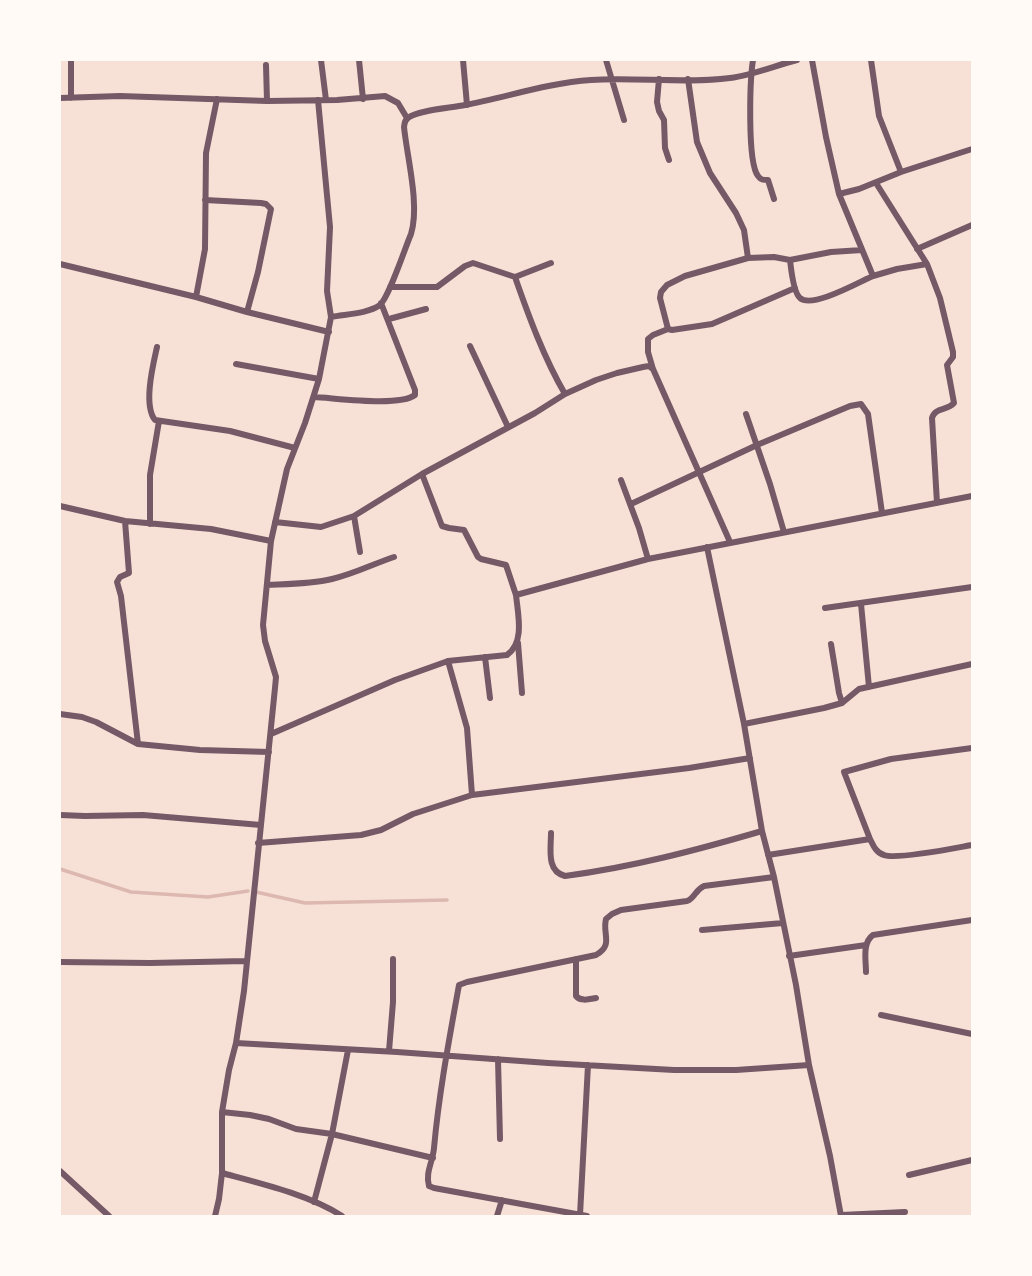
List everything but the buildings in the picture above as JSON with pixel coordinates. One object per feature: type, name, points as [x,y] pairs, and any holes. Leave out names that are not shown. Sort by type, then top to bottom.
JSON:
[{"type":"street","points":[[71,98],[72,60]]},
{"type":"street","points":[[215,1216],[222,1173],[222,1112],[244,990],[276,677],[263,634],[271,541],[287,469],[319,379],[331,317],[327,291],[330,227],[321,60]]},
{"type":"street","points":[[359,60],[363,99]]},
{"type":"street","points":[[463,60],[467,105]]},
{"type":"street","points":[[606,60],[624,120]]},
{"type":"street","points":[[753,60],[752,158],[757,176],[768,180],[774,199]]},
{"type":"street","points":[[407,118],[565,83],[613,79],[729,78],[796,60]]},
{"type":"street","points":[[812,60],[839,194],[873,276]]},
{"type":"street","points":[[871,60],[879,116],[901,172]]},
{"type":"street","points":[[266,65],[267,101]]},
{"type":"street","points":[[659,79],[657,102],[664,120],[665,148],[669,160]]},
{"type":"street","points":[[688,79],[697,142],[710,173],[744,230],[748,258]]},
{"type":"street","points":[[60,98],[120,96],[267,101],[363,99],[380,96],[389,97],[398,103],[407,118],[404,127],[412,190],[413,226],[390,288],[381,303],[363,311],[331,317]]},
{"type":"street","points":[[196,297],[205,249],[206,153],[217,99]]},
{"type":"street","points":[[839,194],[972,149]]},
{"type":"street","points":[[876,183],[927,264],[940,298],[953,352],[947,365],[954,403],[951,407],[937,411],[932,418],[937,503]]},
{"type":"street","points":[[205,200],[261,203],[271,209],[247,312]]},
{"type":"street","points":[[918,249],[972,225]]},
{"type":"street","points":[[668,329],[661,292],[667,285],[685,276],[748,258],[774,257],[790,260],[831,252],[862,250]]},
{"type":"street","points":[[790,260],[795,288],[802,300],[812,302],[873,276],[927,264]]},
{"type":"street","points":[[390,288],[437,287],[473,263],[515,277],[551,263]]},
{"type":"street","points":[[60,264],[328,332]]},
{"type":"street","points":[[515,277],[553,374],[565,394]]},
{"type":"street","points":[[730,542],[653,369],[648,352],[648,338],[668,329],[680,330],[712,324],[795,288]]},
{"type":"street","points":[[314,397],[385,401],[409,399],[413,396],[415,392],[381,303]]},
{"type":"street","points":[[388,319],[426,309]]},
{"type":"street","points":[[470,346],[508,427]]},
{"type":"street","points":[[157,347],[151,378],[150,408],[153,418],[230,431],[295,449]]},
{"type":"street","points":[[236,364],[319,379]]},
{"type":"street","points":[[275,522],[321,527],[354,516],[422,474],[565,394],[617,373],[649,366],[653,369]]},
{"type":"street","points":[[631,504],[757,445],[850,406],[861,404],[868,414],[883,513]]},
{"type":"street","points":[[746,414],[784,532]]},
{"type":"street","points":[[150,524],[150,475],[159,421]]},
{"type":"street","points":[[271,734],[395,680],[448,662],[507,655],[513,651],[519,629],[516,595],[506,565],[478,557],[464,530],[442,526],[422,474]]},
{"type":"street","points":[[621,480],[648,559]]},
{"type":"street","points":[[516,595],[648,559],[937,503],[972,499]]},
{"type":"street","points":[[60,506],[125,521],[211,528],[271,541]]},
{"type":"street","points":[[354,516],[360,552]]},
{"type":"street","points":[[125,521],[129,573],[117,582],[138,744]]},
{"type":"street","points":[[707,547],[841,1216],[905,1212]]},
{"type":"street","points":[[267,584],[330,579],[358,572],[394,557]]},
{"type":"street","points":[[825,608],[972,587]]},
{"type":"street","points":[[861,604],[869,687]]},
{"type":"street","points":[[517,641],[522,692]]},
{"type":"street","points":[[831,643],[842,703]]},
{"type":"street","points":[[485,657],[490,698]]},
{"type":"street","points":[[448,662],[467,729],[472,795]]},
{"type":"street","points":[[744,724],[824,708],[842,703],[855,691],[972,664]]},
{"type":"street","points":[[60,714],[96,722],[138,744],[200,750],[269,752]]},
{"type":"street","points":[[972,748],[891,759],[844,772],[870,839],[878,852],[887,856],[912,855],[972,845]]},
{"type":"street","points":[[258,843],[372,833],[413,814],[472,795],[750,758]]},
{"type":"street","points":[[60,815],[143,815],[261,825]]},
{"type":"street","points":[[551,833],[553,867],[557,873],[568,876],[633,866],[762,831]]},
{"type":"street","points":[[768,855],[870,839]]},
{"type":"street","points":[[588,1065],[584,1216],[429,1186],[427,1177],[433,1158],[446,1056],[459,985],[596,955],[606,946],[605,920],[616,912],[687,901],[704,886],[774,877]]},
{"type":"street","points":[[866,972],[866,945],[869,938],[877,934],[972,920]]},
{"type":"street","points":[[702,930],[783,923]]},
{"type":"street","points":[[789,956],[866,945]]},
{"type":"street","points":[[389,1051],[393,959]]},
{"type":"street","points":[[576,959],[576,996],[582,999],[596,998]]},
{"type":"street","points":[[60,962],[246,961]]},
{"type":"street","points":[[881,1015],[972,1034]]},
{"type":"street","points":[[236,1043],[674,1070],[736,1070],[809,1065]]},
{"type":"street","points":[[314,1202],[332,1134],[348,1050]]},
{"type":"street","points":[[498,1059],[500,1139]]},
{"type":"street","points":[[222,1112],[269,1119],[296,1129],[332,1134],[433,1158]]},
{"type":"street","points":[[909,1175],[972,1160]]},
{"type":"street","points":[[60,1171],[109,1216]]},
{"type":"street","points":[[222,1173],[279,1189],[332,1209],[342,1216]]},
{"type":"street","points":[[497,1216],[502,1200]]},
{"type":"street","points":[[95,1216],[102,1209]]},
{"type":"waterway","points":[[60,869],[131,892],[208,897],[248,891]]},
{"type":"waterway","points":[[256,892],[305,903],[447,900]]}]
